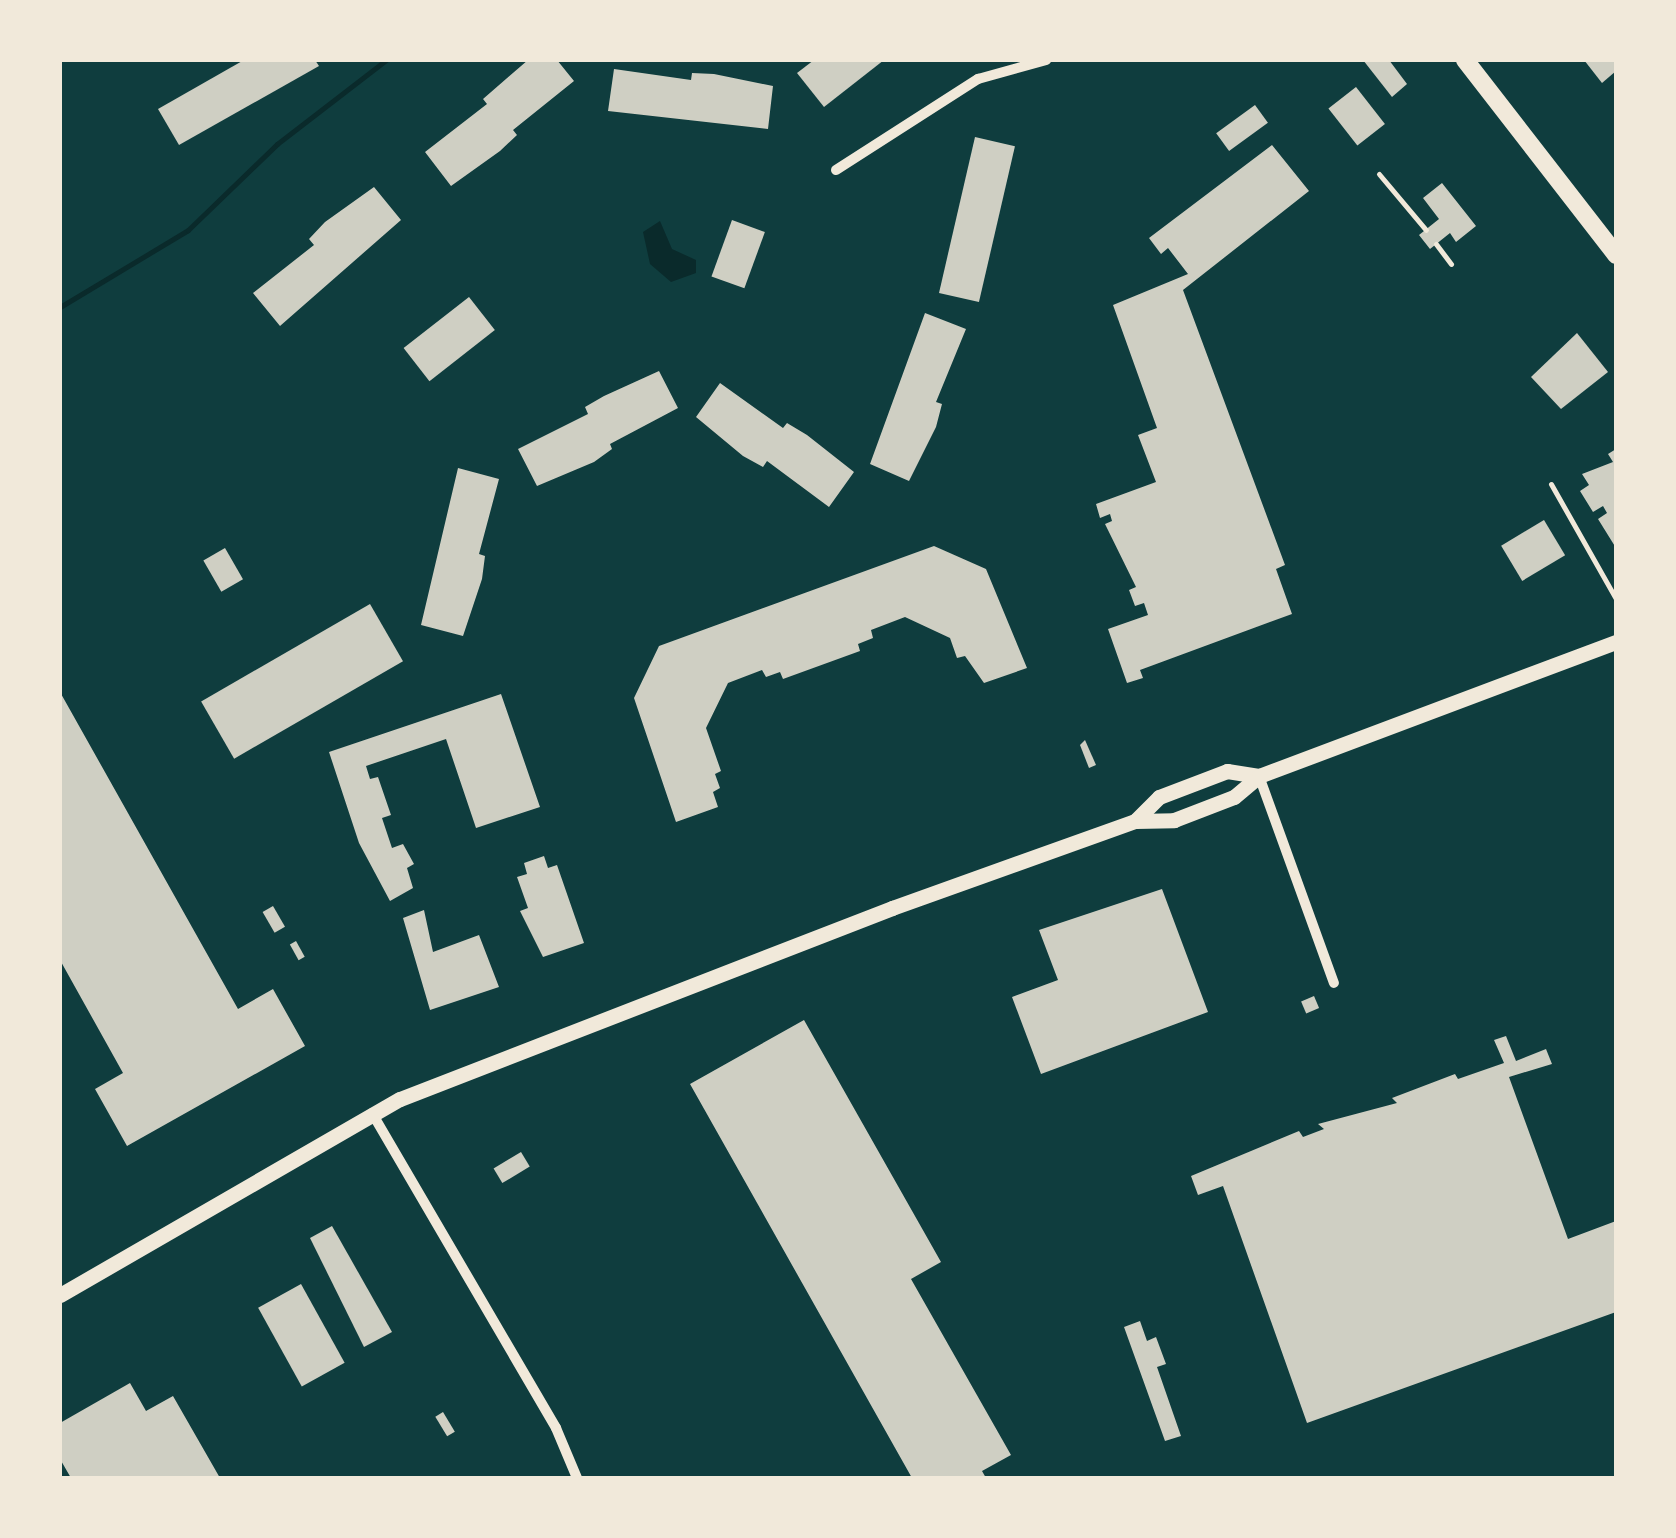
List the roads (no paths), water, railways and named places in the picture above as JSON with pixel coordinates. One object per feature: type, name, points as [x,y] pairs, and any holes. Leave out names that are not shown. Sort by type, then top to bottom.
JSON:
[{"type":"main road","points":[[1465,60],[1616,255]]},
{"type":"main road","points":[[60,1295],[372,1113],[647,999],[1135,820],[1174,820],[1234,797],[1259,776],[1616,642]]},
{"type":"main road","points":[[1135,820],[1158,797],[1227,771],[1259,776]]},
{"type":"street","points":[[836,170],[961,88],[1005,68],[1046,60]]},
{"type":"street","points":[[1259,776],[1334,983]]},
{"type":"street","points":[[372,1113],[556,1428],[577,1478]]},
{"type":"lane","points":[[1379,174],[1426,230]]},
{"type":"lane","points":[[1436,244],[1452,264]]},
{"type":"lane","points":[[1551,484],[1616,599]]},
{"type":"water","points":[[660,221],[672,249],[696,260],[696,273],[671,282],[650,264],[643,232]]},
{"type":"waterway","points":[[60,307],[188,230],[277,144],[386,60]]}]
